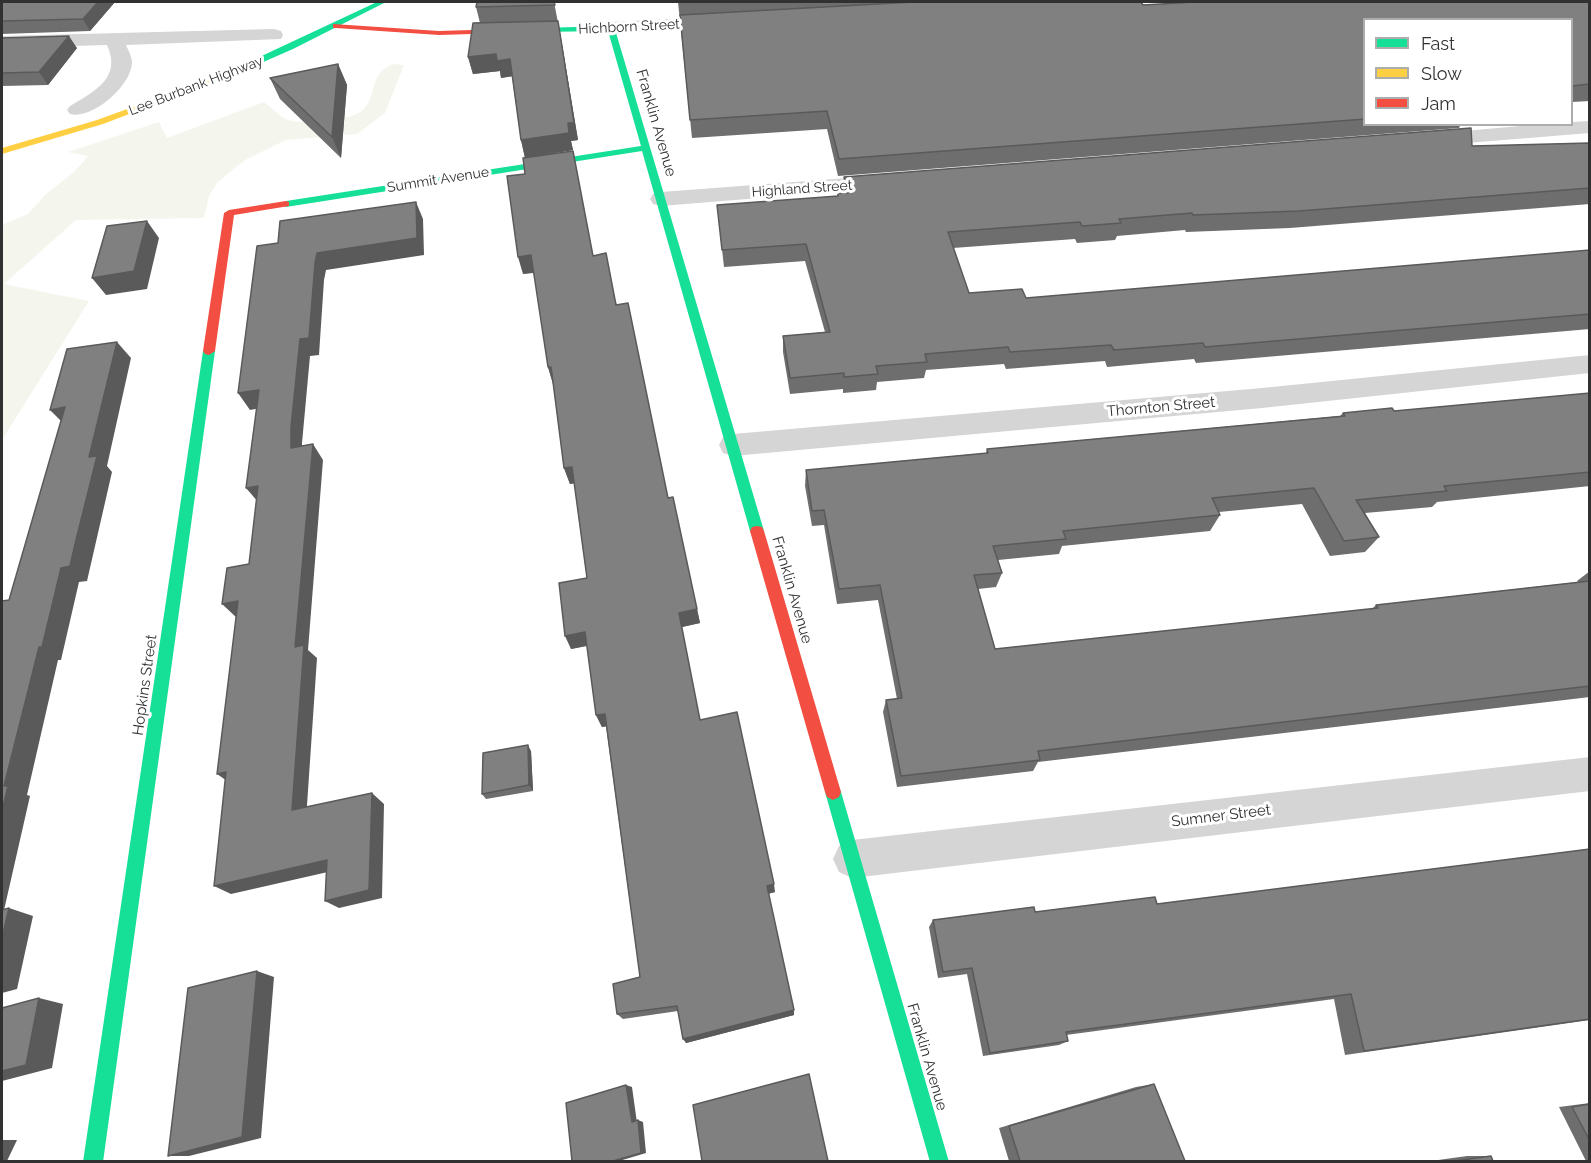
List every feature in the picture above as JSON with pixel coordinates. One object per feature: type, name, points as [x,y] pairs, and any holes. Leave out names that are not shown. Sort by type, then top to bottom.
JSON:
[{"type":"main road","name":"Lee Burbank Highway","points":[[2,151],[98,123],[191,90],[277,54],[382,2]]},
{"type":"main road","name":"Hichborn Street","points":[[336,26],[439,33],[611,28]]},
{"type":"main road","name":"Franklin Avenue","points":[[611,28],[940,1161]]},
{"type":"main road","name":"Lee Burbank Highway","points":[[243,49],[279,32]]},
{"type":"main road","name":"Lee Burbank Highway","points":[[69,112],[123,94]]},
{"type":"main road","name":"Summit Avenue","points":[[229,213],[646,148]]},
{"type":"main road","name":"Hopkins Street","points":[[93,1161],[229,213]]},
{"type":"street","name":"Hichborn Street","points":[[611,28],[740,21]]},
{"type":"street","points":[[2,42],[114,40],[279,32]]},
{"type":"street","points":[[69,112],[103,92],[118,76],[122,60],[114,40]]},
{"type":"street","points":[[1410,141],[1590,127]]},
{"type":"street","name":"Highland Street","points":[[661,199],[911,181]]},
{"type":"street","name":"Thornton Street","points":[[733,445],[1262,398],[1590,364]]},
{"type":"street","name":"Sumner Street","points":[[852,859],[1590,774]]},
{"type":"shaded area","points":[[393,64],[404,65],[385,113],[357,134],[286,140],[245,160],[218,182],[209,196],[204,218],[76,220],[4,284],[89,301],[2,440],[2,225],[28,214],[45,195],[75,171],[88,156],[68,152],[159,122],[167,138],[264,102],[283,118],[293,121],[314,122],[349,117],[364,109],[380,73]]},
{"type":"building","points":[[2,2],[98,2],[83,19],[2,21]]},
{"type":"building","points":[[477,2],[554,2],[555,5],[476,7]]},
{"type":"building","points":[[914,2],[1141,2],[1143,5],[1195,2],[1590,2],[1590,84],[1573,86],[1573,18],[1363,18],[1363,119],[839,159],[827,111],[690,120],[680,15]]},
{"type":"building","points":[[558,21],[574,123],[568,123],[569,133],[521,140],[510,59],[497,61],[496,54],[468,57],[473,23]]},
{"type":"building","points":[[69,36],[39,72],[2,73],[2,38]]},
{"type":"building","points":[[338,64],[332,137],[270,78]]},
{"type":"building","points":[[1471,128],[1472,146],[1590,143],[1590,188],[1299,211],[1193,215],[1192,213],[1119,219],[1121,223],[1082,226],[1080,222],[948,232],[969,293],[1022,289],[1026,298],[1590,250],[1590,314],[1205,347],[1203,343],[1114,350],[1111,345],[1010,352],[1008,347],[925,354],[927,362],[876,366],[878,374],[844,377],[844,373],[790,378],[783,336],[830,332],[806,244],[722,250],[717,205],[838,196],[838,193],[848,193],[844,177]]},
{"type":"building","points":[[573,151],[593,256],[606,253],[616,305],[628,303],[668,498],[673,497],[697,609],[679,613],[700,720],[737,712],[774,884],[767,886],[794,1010],[683,1039],[677,1006],[617,1014],[613,984],[640,977],[605,714],[596,715],[585,632],[565,636],[559,583],[587,578],[572,467],[564,468],[551,367],[548,367],[531,255],[518,257],[507,176],[525,174],[523,158]]},
{"type":"building","points":[[416,202],[417,238],[317,253],[309,338],[300,339],[291,427],[291,448],[313,444],[295,647],[304,645],[292,810],[372,793],[369,890],[325,901],[327,860],[214,886],[226,772],[217,774],[238,601],[222,604],[227,568],[249,564],[258,486],[246,488],[259,390],[238,393],[257,246],[278,243],[280,221]]},
{"type":"building","points":[[147,221],[134,271],[92,278],[107,226]]},
{"type":"building","points":[[117,342],[89,457],[97,456],[70,566],[61,568],[42,647],[39,647],[4,786],[8,786],[2,811],[2,601],[9,600],[65,407],[50,410],[67,349]]},
{"type":"building","points":[[1590,393],[1590,472],[1444,486],[1447,491],[1356,500],[1379,537],[1344,541],[1314,488],[1212,498],[1220,515],[1063,531],[1066,539],[993,546],[1002,573],[974,575],[995,649],[1378,608],[1376,605],[1590,581],[1590,686],[1038,751],[1040,760],[901,776],[886,700],[902,698],[880,585],[839,589],[824,510],[812,511],[806,470],[988,453],[987,449],[1345,416],[1343,413],[1392,408],[1394,411]]},
{"type":"building","points":[[528,745],[529,785],[482,794],[483,753]]},
{"type":"building","points":[[1590,849],[1590,1019],[1364,1051],[1351,994],[1066,1032],[1068,1041],[990,1053],[972,968],[943,972],[933,920],[1034,907],[1035,912],[1155,897],[1157,904]]},
{"type":"building","points":[[9,908],[2,938],[2,910]]},
{"type":"building","points":[[257,971],[242,1137],[168,1156],[188,988]]},
{"type":"building","points":[[39,998],[26,1065],[2,1071],[2,1008]]},
{"type":"building","points":[[809,1074],[828,1161],[702,1161],[693,1105]]},
{"type":"building","points":[[1154,1084],[1185,1161],[1020,1161],[1009,1126]]},
{"type":"building","points":[[626,1085],[632,1122],[638,1120],[641,1153],[613,1161],[572,1161],[566,1103]]},
{"type":"building","points":[[1590,1104],[1590,1141],[1572,1107]]},
{"type":"building","points":[[1491,1156],[1493,1161],[1455,1161]]},
{"type":"traffic: fast","points":[[210,82],[290,47],[382,2]]},
{"type":"traffic: fast","points":[[537,30],[611,28],[757,531]]},
{"type":"traffic: fast","points":[[286,204],[646,148]]},
{"type":"traffic: fast","points":[[93,1162],[209,351]]},
{"type":"traffic: fast","points":[[833,792],[940,1162]]},
{"type":"traffic: slow","points":[[2,151],[100,122],[210,82]]},
{"type":"traffic: jam","points":[[336,26],[439,33],[537,30]]},
{"type":"traffic: jam","points":[[209,351],[229,213],[286,204]]},
{"type":"traffic: jam","points":[[757,531],[833,792]]}]
